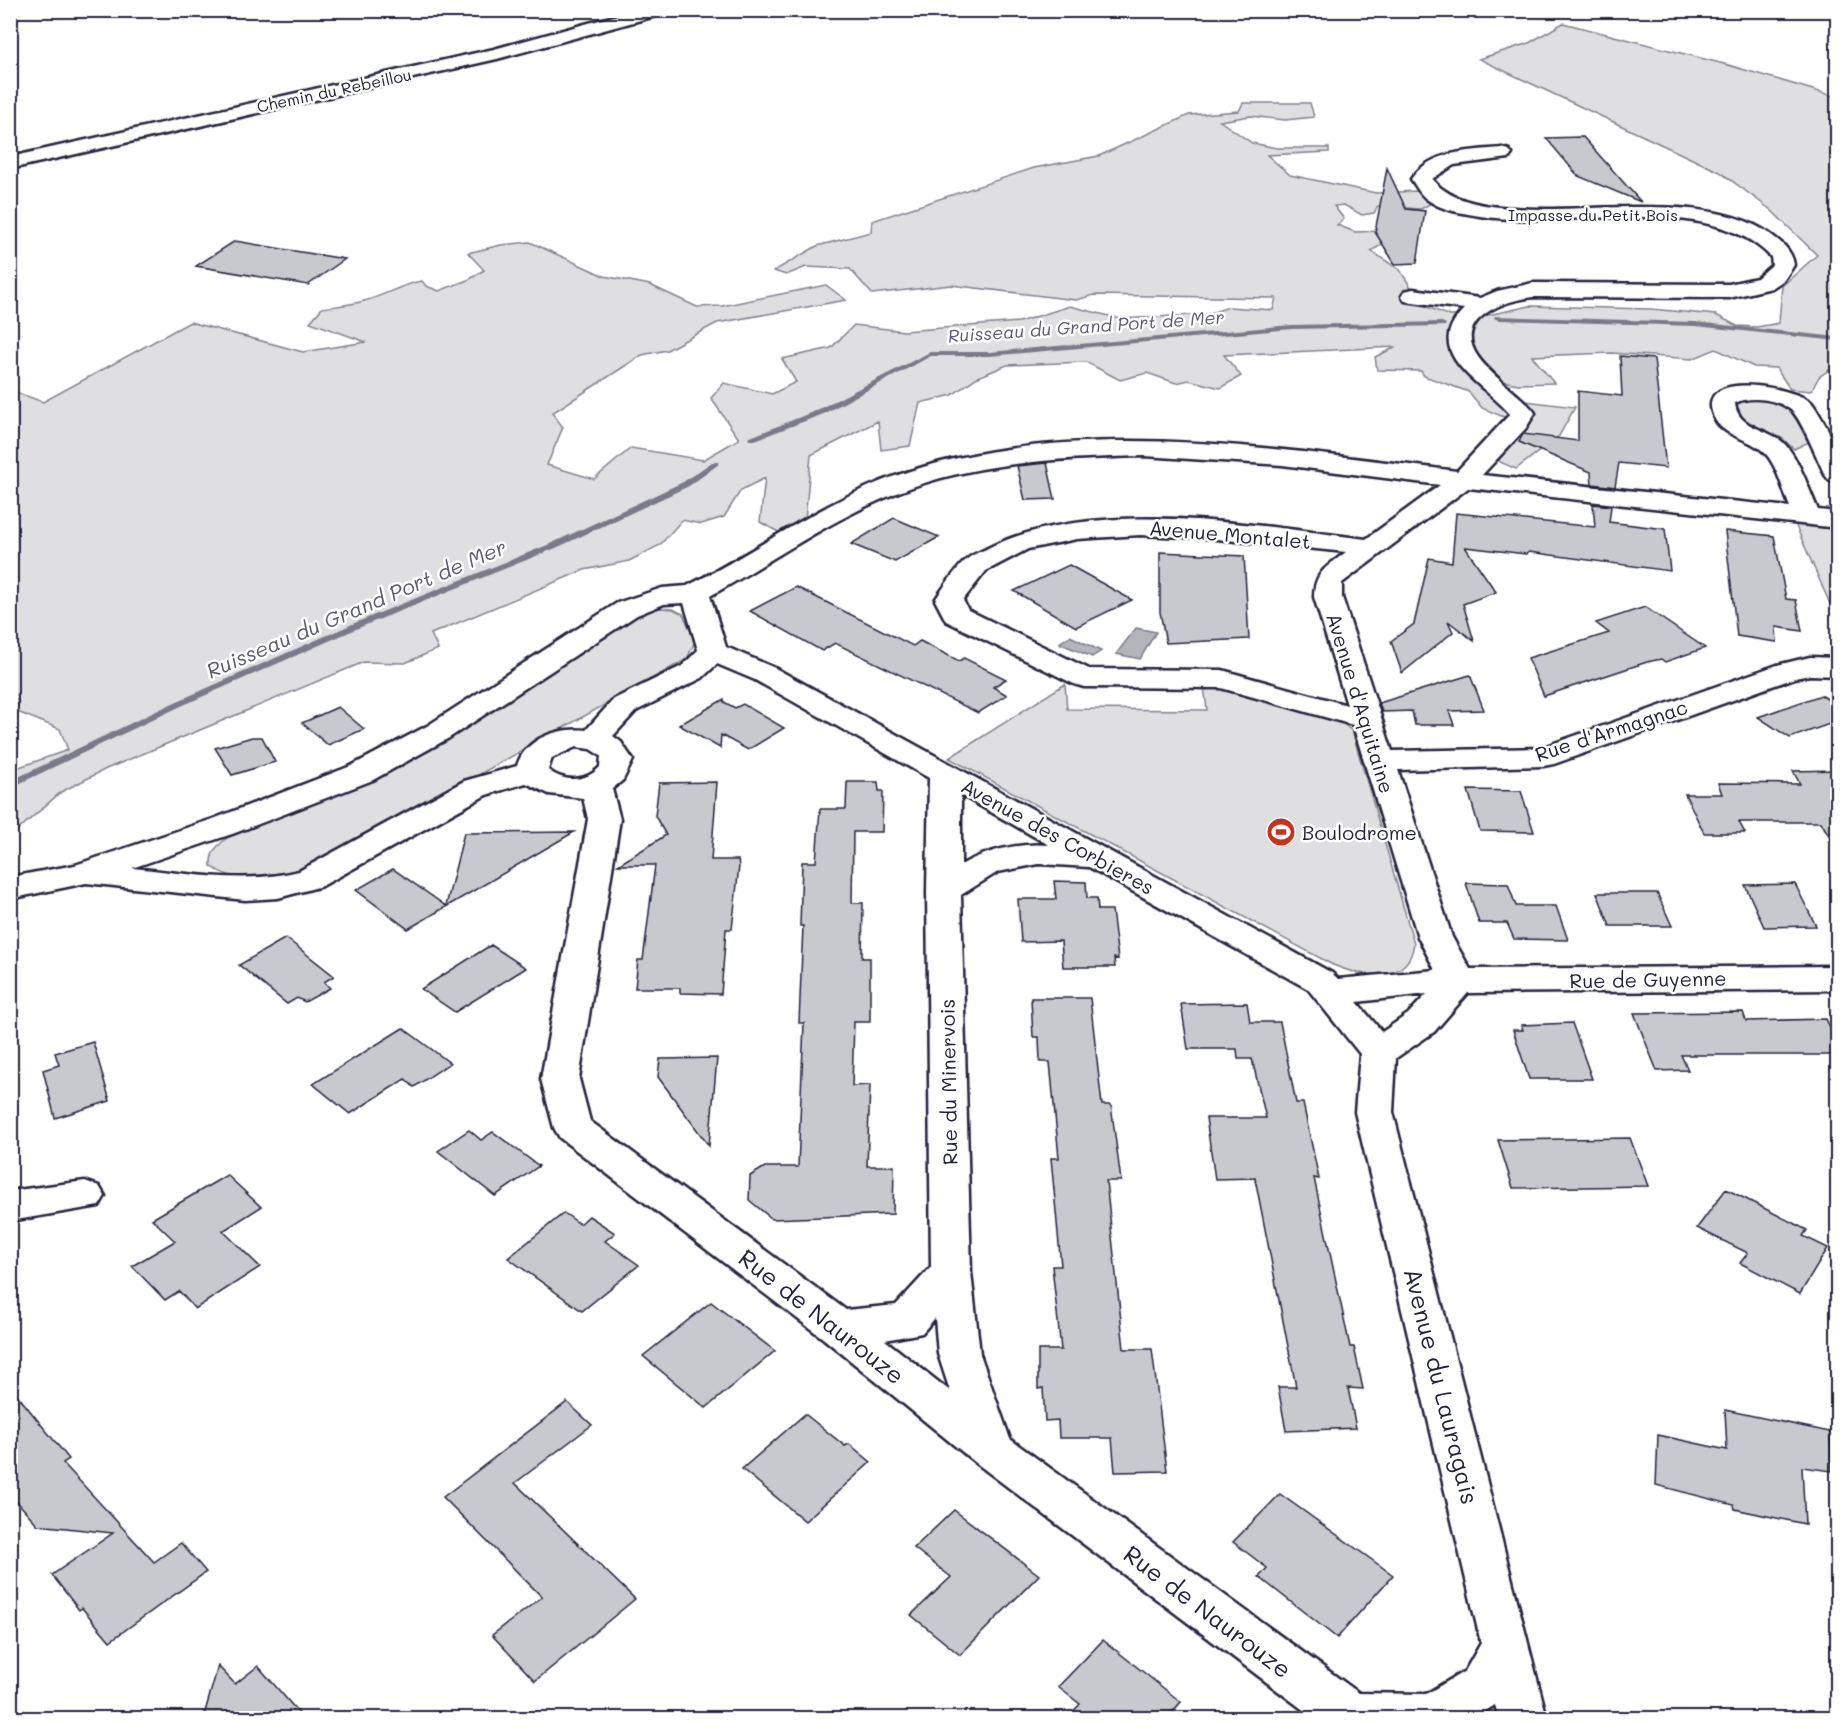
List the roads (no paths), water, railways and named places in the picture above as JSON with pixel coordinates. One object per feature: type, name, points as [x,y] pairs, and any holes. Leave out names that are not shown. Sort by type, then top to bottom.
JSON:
[{"type":"street","name":"Chemin du Rebeillou","points":[[10,163],[497,54],[657,10]]},
{"type":"street","name":"Impasse du Petit Bois","points":[[1462,480],[1518,423],[1523,413],[1516,404],[1468,362],[1458,347],[1461,327],[1481,305],[1510,294],[1533,290],[1729,291],[1764,283],[1776,275],[1783,265],[1782,256],[1762,237],[1708,218],[1665,212],[1633,211],[1499,214],[1448,204],[1432,196],[1424,187],[1421,179],[1427,170],[1439,164],[1502,154]]},
{"type":"street","name":"Impasse du Petit Bois","points":[[1413,296],[1481,305]]},
{"type":"street","points":[[1808,517],[1778,451],[1770,442],[1737,428],[1727,420],[1721,409],[1723,400],[1730,395],[1743,392],[1779,396],[1794,402],[1803,408],[1838,475]]},
{"type":"street","points":[[10,888],[81,874],[234,822],[362,773],[438,732],[627,609],[650,599],[695,594],[825,515],[862,496],[938,471],[995,458],[1081,448],[1155,447],[1292,458],[1462,480],[1838,520]]},
{"type":"street","name":"Avenue d'Aquitaine","points":[[1459,981],[1435,937],[1328,597],[1328,582],[1369,547],[1462,480]]},
{"type":"street","name":"Avenue Montalet","points":[[1365,719],[1222,679],[1084,678],[956,615],[949,600],[955,585],[997,551],[1071,532],[1160,526],[1369,547]]},
{"type":"street","points":[[594,739],[625,705],[692,672],[713,652],[695,594]]},
{"type":"street","name":"Avenue des Corbieres","points":[[713,652],[765,674],[1320,981],[1378,1052]]},
{"type":"street","name":"Rue d'Armagnac","points":[[1379,761],[1543,757],[1787,671],[1810,666],[1838,667]]},
{"type":"street","points":[[576,738],[594,739],[612,747],[618,760],[612,773],[595,784],[564,789],[549,786],[538,780],[532,772],[533,760],[541,750],[556,741],[576,738]]},
{"type":"street","points":[[81,874],[246,889],[278,887],[310,879],[475,788],[532,772]]},
{"type":"street","name":"Rue du Minervois","points":[[945,773],[944,891],[951,1272],[959,1354],[992,1450]]},
{"type":"street","name":"Rue de Naurouze","points":[[595,784],[604,819],[560,1079],[573,1128],[839,1327],[992,1450],[1351,1717],[1432,1717],[1482,1687],[1506,1644]]},
{"type":"street","points":[[944,891],[988,863],[1039,854],[1098,860]]},
{"type":"street","name":"Rue de Guyenne","points":[[1329,991],[1360,990],[1403,982],[1838,978]]},
{"type":"street","points":[[1378,1052],[1421,1023],[1459,981]]},
{"type":"street","name":"Avenue du Lauragais","points":[[1378,1052],[1374,1112],[1523,1719]]},
{"type":"street","points":[[10,1206],[85,1196]]},
{"type":"street","points":[[839,1327],[907,1321],[951,1272]]},
{"type":"waterway","name":"Ruisseau du Grand Port de Mer","points":[[1498,318],[1695,324],[1838,339]]},
{"type":"waterway","name":"Ruisseau du Grand Port de Mer","points":[[752,438],[818,413],[930,354],[990,354],[1292,327],[1442,324]]},
{"type":"waterway","name":"Ruisseau du Grand Port de Mer","points":[[10,785],[176,705],[360,624],[553,546],[686,484],[715,464]]},
{"type":"place","name":"Boulodrome","points":[[1281,832]]}]
